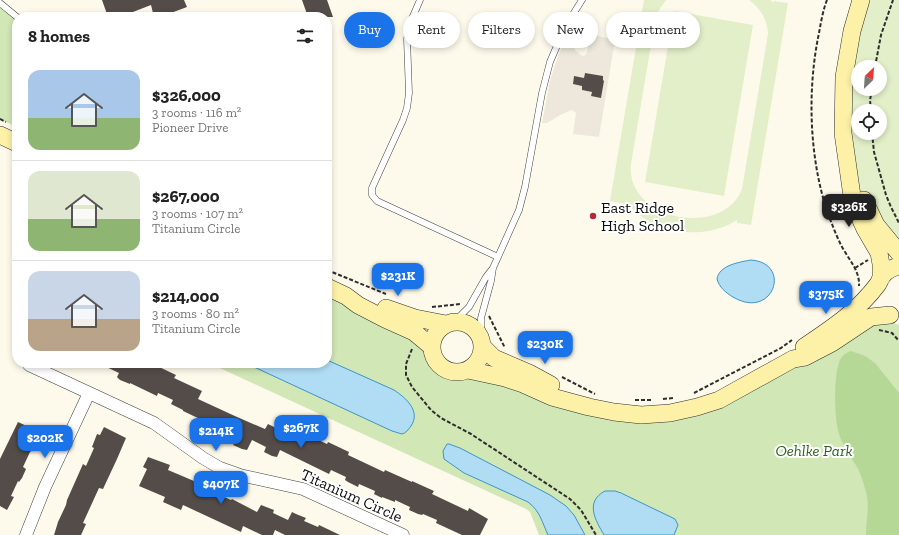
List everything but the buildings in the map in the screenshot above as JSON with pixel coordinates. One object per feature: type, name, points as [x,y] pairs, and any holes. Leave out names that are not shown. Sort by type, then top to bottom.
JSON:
[{"type":"street","points":[[861,0],[852,31],[844,77],[843,133],[854,203],[864,229],[879,253],[881,264],[877,295],[879,303],[884,310],[896,318]]},
{"type":"street","points":[[0,135],[12,141]]},
{"type":"street","points":[[849,176],[863,198],[876,225],[899,254]]},
{"type":"street","points":[[793,359],[802,348],[856,310],[889,269],[899,266]]},
{"type":"street","points":[[332,289],[346,296],[358,305],[414,332],[432,347]]},
{"type":"street","points":[[346,296],[361,298],[406,315],[450,323],[462,322],[476,331],[482,343],[494,358],[594,401],[614,412],[641,415],[670,413],[697,407],[718,400],[793,359],[805,357],[832,343],[871,317],[896,318]]},
{"type":"street","points":[[450,323],[440,328],[436,334],[432,347],[438,363],[444,368],[451,371],[460,372],[468,370],[479,360],[482,343]]},
{"type":"street","name":"Titanium Circle","points":[[35,368],[154,423],[203,458],[220,468],[240,475],[288,484],[302,489],[403,535]]},
{"type":"street","points":[[468,370],[505,378],[552,397],[594,401]]},
{"type":"street","points":[[26,535],[45,487],[89,393]]},
{"type":"lane","points":[[420,0],[411,21],[407,39],[409,93],[407,108],[401,125],[372,188],[372,195],[377,201],[498,258]]},
{"type":"lane","points":[[450,323],[469,307],[486,277],[493,268],[519,210],[523,198],[543,88],[550,62],[565,27],[582,0]]},
{"type":"lane","points":[[0,3],[12,12]]},
{"type":"lane","points":[[482,343],[481,318],[492,281],[493,268]]},
{"type":"path","points":[[827,0],[824,7],[816,46],[812,84],[814,149],[828,213],[841,246],[855,268],[859,288]]},
{"type":"path","points":[[876,60],[881,34],[893,0]]},
{"type":"path","points":[[873,140],[874,152],[882,181],[891,207],[899,223]]},
{"type":"path","points":[[332,272],[388,295]]},
{"type":"path","points":[[430,307],[455,304],[465,305]]},
{"type":"path","points":[[488,315],[492,319],[506,350]]},
{"type":"path","points":[[877,328],[881,331],[894,334],[899,341]]},
{"type":"path","points":[[690,395],[781,348],[793,340]]},
{"type":"path","points":[[414,346],[406,364],[406,375],[412,387],[428,407],[439,416],[466,430],[570,499],[581,510],[596,535]]},
{"type":"path","points":[[556,374],[594,401]]},
{"type":"path","points":[[658,400],[674,397]]},
{"type":"path","points":[[632,400],[652,400]]},
{"type":"green space","points":[[644,0],[666,0],[658,12],[642,12]]},
{"type":"green space","points":[[749,0],[771,0],[773,3],[774,1],[788,3],[751,225],[737,223],[737,220],[723,227],[709,231],[678,231],[649,221],[636,212],[626,201],[625,204],[610,201],[636,48],[650,48],[631,164],[633,183],[643,199],[658,210],[677,216],[697,218],[716,214],[732,205],[742,189],[768,34],[763,15]]},
{"type":"green space","points":[[861,0],[899,0],[899,253],[849,176],[843,133],[851,74],[851,96],[887,96],[887,60],[853,60]]},
{"type":"green space","points":[[0,3],[12,13],[12,125],[0,119]]},
{"type":"green space","points":[[700,16],[753,25],[724,196],[645,182],[668,48],[700,48]]},
{"type":"green space","name":"Oehlke Park","points":[[332,296],[408,333],[427,351],[434,364],[441,371],[452,375],[469,375],[656,420],[860,326],[880,322],[889,322],[899,325],[899,535],[539,535],[530,512],[220,368],[332,368]]},
{"type":"green space","points":[[851,351],[865,356],[875,363],[899,393],[899,535],[866,535],[868,508],[866,492],[859,472],[843,445],[837,427],[835,395],[838,364],[846,353]]},
{"type":"shaded area","points":[[598,36],[606,38],[606,48],[614,48],[599,137],[573,134],[576,113],[572,110],[547,123],[542,123],[550,81],[562,48],[575,48],[575,50],[584,56],[587,53],[588,48],[598,48]],"holes":[[[585,73],[603,76],[601,97],[591,96],[592,92],[582,90],[582,85],[573,84],[574,77],[584,78]]]},
{"type":"water","points":[[751,260],[764,263],[772,270],[774,279],[773,289],[767,297],[759,302],[747,302],[733,297],[721,287],[717,279],[722,270],[726,267]]},
{"type":"water","points":[[332,362],[394,390],[411,405],[414,420],[405,433],[402,434],[392,431],[256,368],[332,368]]},
{"type":"water","points":[[447,444],[460,448],[550,495],[566,506],[574,515],[585,535],[548,535],[538,513],[528,502],[464,473],[444,459],[443,451]]},
{"type":"water","points":[[605,491],[615,491],[621,493],[675,519],[678,525],[674,535],[604,535],[595,518],[593,506],[599,495]]},
{"type":"place","name":"East Ridge High School","points":[[593,216]]}]
